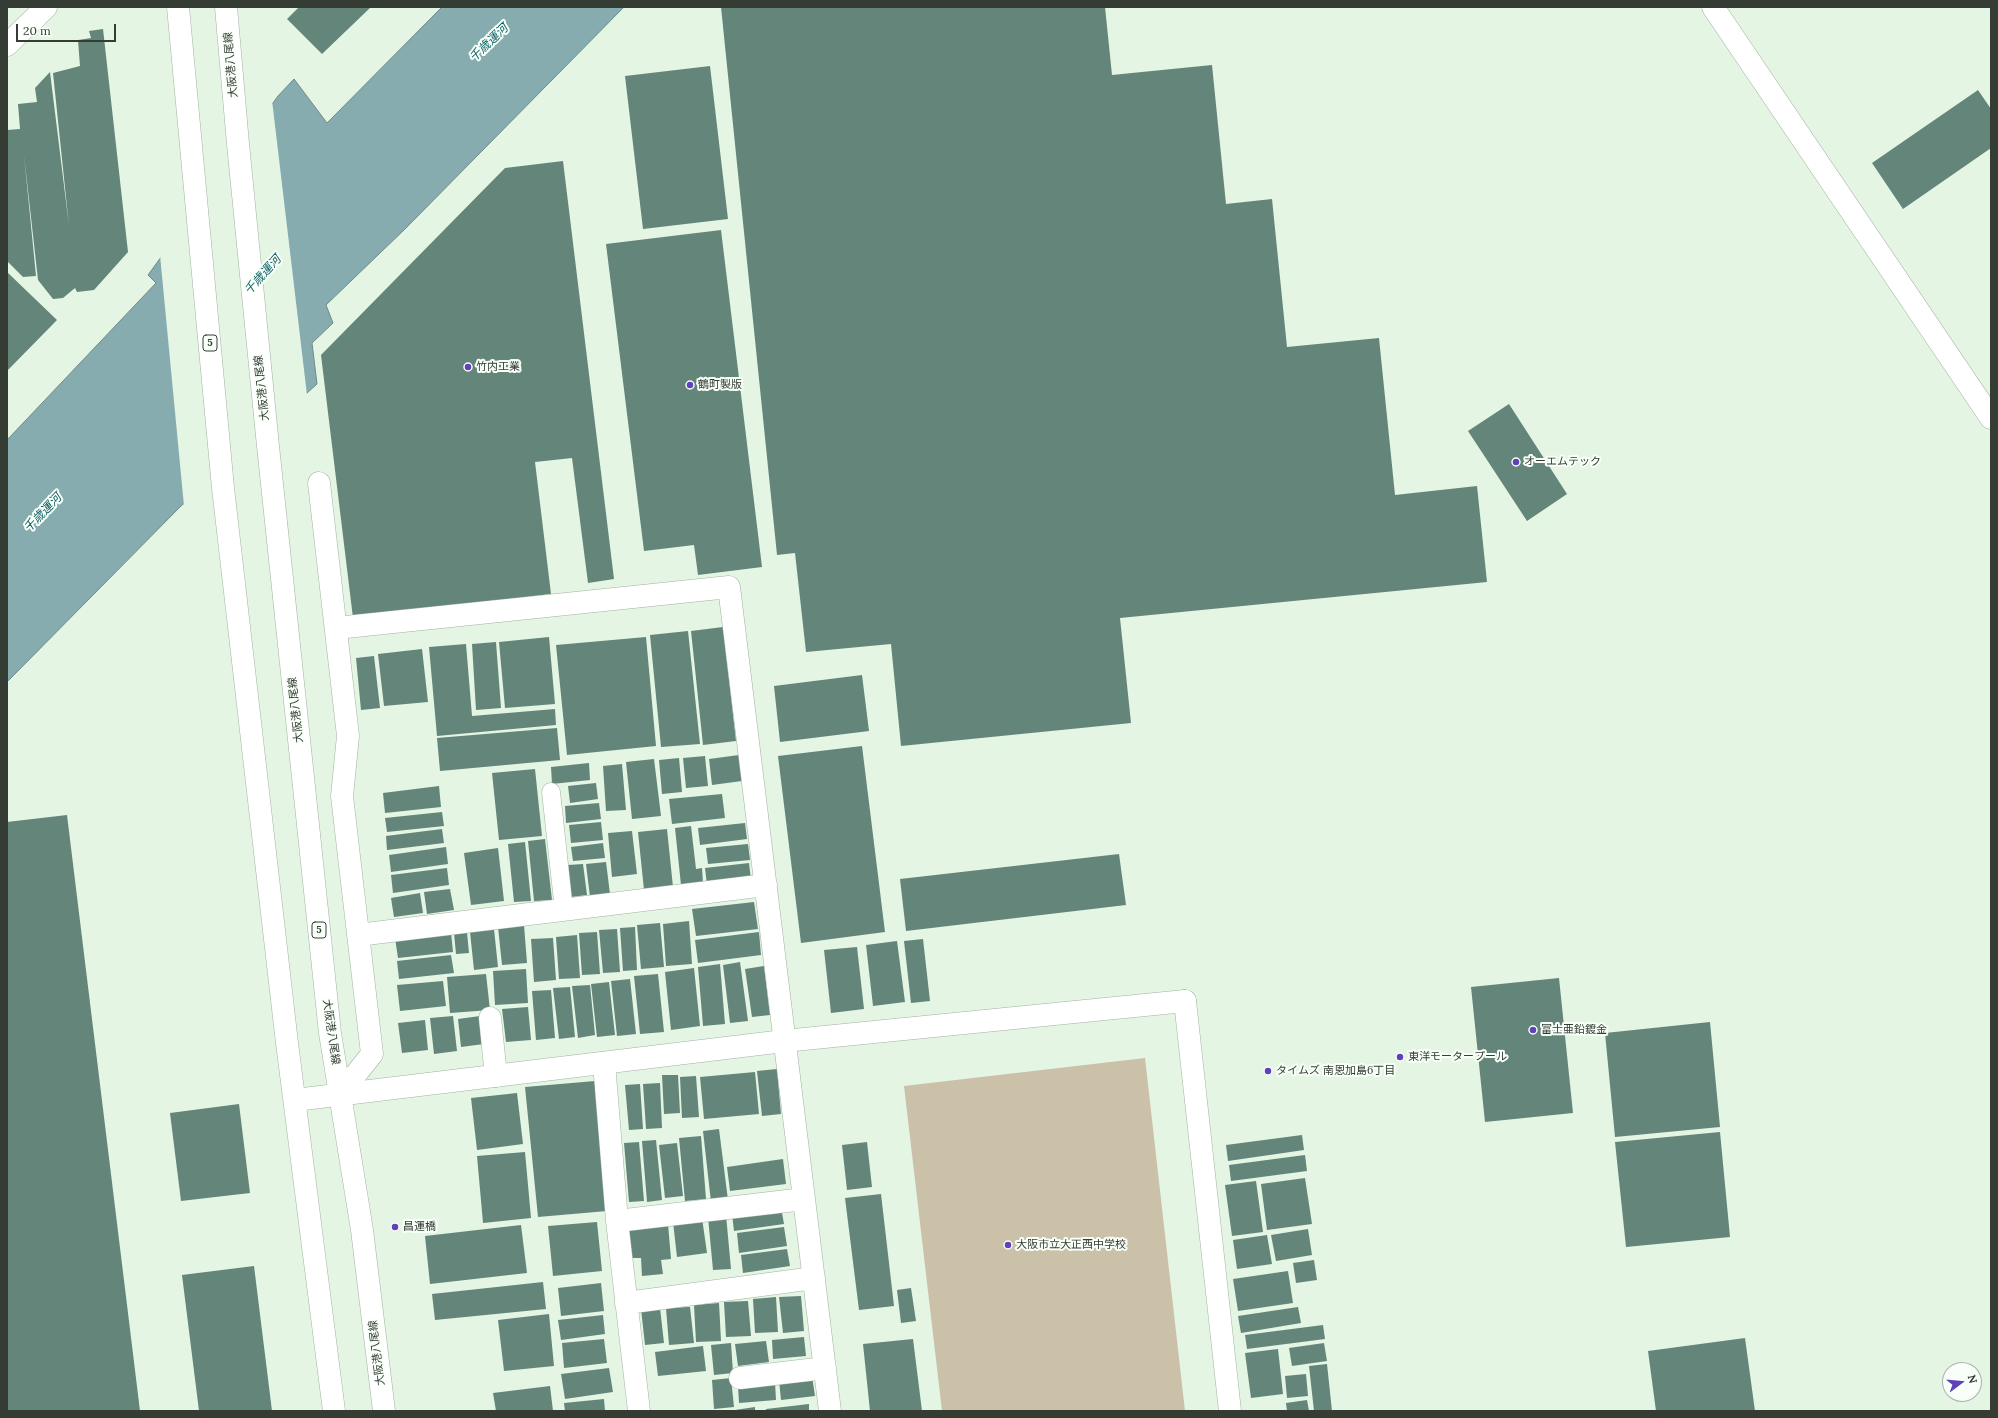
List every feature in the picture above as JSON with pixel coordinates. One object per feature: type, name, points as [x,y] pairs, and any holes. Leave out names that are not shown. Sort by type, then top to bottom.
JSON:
[{"type":"street","points":[[7,45],[46,7]]},
{"type":"street","name":"5","points":[[178,7],[223,488],[287,1043],[334,1411]]},
{"type":"street","name":"大阪港八尾線","points":[[226,7],[268,446],[330,1033],[362,1230],[384,1411]]},
{"type":"street","points":[[1713,7],[1991,418]]},
{"type":"street","points":[[318,483],[348,736],[342,796],[372,1054],[340,1094]]},
{"type":"street","points":[[336,628],[729,587],[830,1411]]},
{"type":"street","points":[[358,935],[766,886]]},
{"type":"street","points":[[295,1100],[784,1041],[1185,1001],[1230,1411]]},
{"type":"street","points":[[490,1018],[496,1076]]},
{"type":"street","points":[[604,1063],[617,1221],[639,1411]]},
{"type":"street","points":[[617,1221],[804,1199]]},
{"type":"street","points":[[626,1303],[814,1278]]},
{"type":"street","points":[[740,1378],[825,1368]]},
{"type":"lane","points":[[551,792],[564,910]]},
{"type":"shaded area","name":"大阪市立大正西中学校","points":[[1145,1058],[1185,1411],[942,1411],[904,1086]]},
{"type":"water","name":"千歳運河","points":[[442,7],[624,7],[405,229],[326,305],[333,323],[312,343],[317,384],[180,507],[7,682],[7,440],[156,283],[148,275],[278,96],[294,79],[327,123]]},
{"type":"pier","points":[[272,100],[307,395],[184,506],[160,255]]},
{"type":"building","points":[[299,7],[371,7],[322,54],[287,19]]},
{"type":"building","points":[[721,7],[1105,7],[1112,75],[1212,65],[1226,204],[1272,199],[1287,347],[1379,338],[1395,495],[1477,486],[1487,582],[1120,618],[1131,723],[901,746],[891,644],[806,652],[795,553],[777,555]]},
{"type":"building","points":[[103,29],[128,252],[94,290],[77,292],[75,288],[63,298],[53,299],[38,280],[24,155],[36,276],[23,277],[7,261],[7,130],[20,129],[18,104],[37,102],[35,88],[50,72],[69,226],[53,73],[80,66],[78,40],[91,38],[89,31]]},
{"type":"building","points":[[710,66],[728,219],[643,229],[625,76]]},
{"type":"building","points":[[1978,90],[1991,109],[1991,148],[1903,209],[1872,163]]},
{"type":"building","points":[[563,161],[614,579],[588,583],[572,458],[535,462],[551,594],[353,618],[321,355],[505,168]]},
{"type":"building","points":[[721,230],[762,567],[698,575],[694,545],[644,551],[606,244]]},
{"type":"building","points":[[7,272],[57,320],[7,371]]},
{"type":"building","points":[[1509,404],[1567,494],[1527,521],[1468,431]]},
{"type":"building","points":[[723,627],[736,741],[703,745],[691,631]]},
{"type":"building","points":[[688,631],[700,744],[661,747],[650,635]]},
{"type":"building","points":[[549,637],[555,704],[505,708],[499,642]]},
{"type":"building","points":[[646,637],[656,746],[567,755],[556,645]]},
{"type":"building","points":[[496,642],[501,708],[476,710],[472,644]]},
{"type":"building","points":[[466,644],[472,716],[555,709],[556,725],[437,736],[429,647]]},
{"type":"building","points":[[422,649],[428,702],[384,706],[378,654]]},
{"type":"building","points":[[374,656],[380,708],[361,710],[356,658]]},
{"type":"building","points":[[862,675],[869,731],[780,742],[774,686]]},
{"type":"building","points":[[557,728],[560,760],[440,771],[437,738]]},
{"type":"building","points":[[862,746],[885,932],[801,943],[778,756]]},
{"type":"building","points":[[739,755],[742,781],[712,785],[709,759]]},
{"type":"building","points":[[705,756],[708,786],[686,788],[683,758]]},
{"type":"building","points":[[679,758],[682,792],[662,794],[659,760]]},
{"type":"building","points":[[654,759],[661,816],[632,819],[626,762]]},
{"type":"building","points":[[589,763],[590,780],[552,784],[551,767]]},
{"type":"building","points":[[622,764],[626,810],[606,811],[603,766]]},
{"type":"building","points":[[535,769],[542,836],[499,840],[492,773]]},
{"type":"building","points":[[596,783],[598,799],[570,803],[568,786]]},
{"type":"building","points":[[439,786],[441,807],[385,813],[383,793]]},
{"type":"building","points":[[722,794],[725,818],[672,824],[669,799]]},
{"type":"building","points":[[599,803],[601,819],[566,823],[565,806]]},
{"type":"building","points":[[442,812],[444,826],[387,832],[385,818]]},
{"type":"building","points":[[67,815],[140,1411],[7,1411],[7,822]]},
{"type":"building","points":[[601,822],[603,840],[571,843],[569,825]]},
{"type":"building","points":[[745,823],[747,839],[700,845],[698,828]]},
{"type":"building","points":[[691,826],[696,869],[702,868],[703,883],[681,885],[675,828]]},
{"type":"building","points":[[442,829],[444,843],[387,850],[386,836]]},
{"type":"building","points":[[667,829],[673,887],[644,890],[638,832]]},
{"type":"building","points":[[632,831],[637,874],[612,877],[608,833]]},
{"type":"building","points":[[545,839],[552,900],[534,901],[528,841]]},
{"type":"building","points":[[525,842],[531,901],[514,902],[508,844]]},
{"type":"building","points":[[603,843],[605,858],[573,861],[571,847]]},
{"type":"building","points":[[748,844],[750,860],[708,864],[706,848]]},
{"type":"building","points":[[446,847],[448,864],[391,872],[389,855]]},
{"type":"building","points":[[498,848],[504,901],[471,905],[464,853]]},
{"type":"building","points":[[1119,854],[1126,905],[906,931],[900,879]]},
{"type":"building","points":[[606,862],[610,894],[590,897],[586,864]]},
{"type":"building","points":[[749,863],[751,880],[707,885],[705,868]]},
{"type":"building","points":[[583,864],[587,895],[571,897],[568,865]]},
{"type":"building","points":[[447,868],[449,885],[393,893],[391,875]]},
{"type":"building","points":[[450,889],[454,910],[427,914],[424,892]]},
{"type":"building","points":[[420,893],[423,913],[394,917],[391,898]]},
{"type":"building","points":[[754,902],[758,929],[696,936],[692,909]]},
{"type":"building","points":[[689,921],[692,964],[666,966],[663,924]]},
{"type":"building","points":[[660,923],[664,967],[641,969],[637,925]]},
{"type":"building","points":[[524,925],[527,963],[502,965],[498,927]]},
{"type":"building","points":[[635,927],[637,970],[623,971],[620,928]]},
{"type":"building","points":[[494,929],[498,967],[474,970],[470,932]]},
{"type":"building","points":[[617,929],[620,972],[603,973],[599,930]]},
{"type":"building","points":[[451,932],[453,952],[398,958],[395,938]]},
{"type":"building","points":[[467,932],[469,953],[456,954],[454,933]]},
{"type":"building","points":[[597,932],[600,974],[582,975],[579,933]]},
{"type":"building","points":[[759,932],[761,955],[698,963],[695,940]]},
{"type":"building","points":[[577,935],[580,978],[559,979],[556,937]]},
{"type":"building","points":[[553,938],[556,980],[534,982],[531,939]]},
{"type":"building","points":[[923,939],[930,1001],[911,1003],[904,941]]},
{"type":"building","points":[[897,941],[905,1002],[873,1006],[866,945]]},
{"type":"building","points":[[857,947],[864,1009],[831,1013],[824,950]]},
{"type":"building","points":[[451,955],[454,973],[399,979],[397,961]]},
{"type":"building","points":[[740,962],[748,1021],[730,1023],[723,965]]},
{"type":"building","points":[[720,964],[725,1024],[703,1026],[698,967]]},
{"type":"building","points":[[764,966],[770,1015],[752,1017],[745,969]]},
{"type":"building","points":[[694,968],[700,1026],[671,1030],[665,972]]},
{"type":"building","points":[[526,969],[528,1003],[495,1005],[493,971]]},
{"type":"building","points":[[486,974],[490,1010],[450,1013],[447,977]]},
{"type":"building","points":[[658,974],[664,1032],[640,1034],[634,976]]},
{"type":"building","points":[[1559,978],[1573,1113],[1485,1122],[1471,987]]},
{"type":"building","points":[[630,979],[636,1034],[617,1036],[611,981]]},
{"type":"building","points":[[443,981],[446,1006],[400,1011],[397,985]]},
{"type":"building","points":[[609,982],[615,1035],[597,1037],[591,984]]},
{"type":"building","points":[[590,985],[595,1035],[578,1038],[572,986]]},
{"type":"building","points":[[570,987],[575,1037],[559,1039],[553,988]]},
{"type":"building","points":[[551,990],[555,1038],[536,1040],[532,991]]},
{"type":"building","points":[[528,1007],[531,1040],[506,1042],[502,1009]]},
{"type":"building","points":[[453,1016],[457,1051],[434,1054],[430,1018]]},
{"type":"building","points":[[480,1016],[484,1044],[461,1047],[458,1019]]},
{"type":"building","points":[[425,1020],[428,1050],[402,1053],[398,1023]]},
{"type":"building","points":[[1710,1022],[1720,1127],[1615,1137],[1605,1033]]},
{"type":"building","points":[[777,1069],[781,1114],[762,1116],[757,1071]]},
{"type":"building","points":[[755,1072],[759,1114],[704,1119],[700,1077]]},
{"type":"building","points":[[662,1075],[678,1075],[680,1113],[664,1114]]},
{"type":"building","points":[[696,1076],[699,1117],[682,1118],[680,1077]]},
{"type":"building","points":[[595,1081],[607,1211],[538,1217],[525,1087]]},
{"type":"building","points":[[660,1083],[662,1128],[646,1129],[643,1084]]},
{"type":"building","points":[[640,1084],[643,1129],[629,1130],[625,1085]]},
{"type":"building","points":[[517,1093],[523,1144],[477,1150],[471,1098]]},
{"type":"building","points":[[239,1104],[250,1193],[181,1201],[170,1113]]},
{"type":"building","points":[[719,1129],[728,1200],[711,1202],[703,1131]]},
{"type":"building","points":[[1720,1132],[1730,1237],[1626,1247],[1615,1142]]},
{"type":"building","points":[[1302,1135],[1304,1150],[1228,1161],[1226,1145]]},
{"type":"building","points":[[701,1136],[706,1199],[685,1201],[679,1138]]},
{"type":"building","points":[[656,1140],[662,1200],[647,1202],[642,1141]]},
{"type":"building","points":[[639,1142],[644,1201],[629,1202],[624,1143]]},
{"type":"building","points":[[867,1142],[872,1187],[847,1190],[842,1145]]},
{"type":"building","points":[[677,1143],[683,1196],[665,1198],[659,1145]]},
{"type":"building","points":[[525,1152],[531,1218],[483,1223],[477,1156]]},
{"type":"building","points":[[1305,1155],[1307,1171],[1231,1181],[1229,1165]]},
{"type":"building","points":[[783,1159],[786,1184],[730,1191],[727,1167]]},
{"type":"building","points":[[1305,1178],[1312,1224],[1267,1230],[1261,1184]]},
{"type":"building","points":[[1256,1181],[1263,1232],[1232,1236],[1225,1185]]},
{"type":"building","points":[[881,1194],[894,1306],[859,1310],[845,1198]]},
{"type":"building","points":[[781,1207],[784,1224],[734,1231],[732,1214]]},
{"type":"building","points":[[726,1215],[731,1269],[713,1270],[708,1217]]},
{"type":"building","points":[[702,1218],[707,1253],[677,1257],[673,1222]]},
{"type":"building","points":[[597,1222],[602,1271],[553,1276],[548,1226]]},
{"type":"building","points":[[668,1224],[671,1259],[661,1260],[663,1274],[642,1276],[641,1258],[631,1258],[628,1228]]},
{"type":"building","points":[[521,1225],[527,1273],[430,1284],[425,1236]]},
{"type":"building","points":[[784,1227],[787,1246],[739,1253],[737,1233]]},
{"type":"building","points":[[1308,1229],[1312,1255],[1276,1261],[1271,1235]]},
{"type":"building","points":[[1267,1235],[1272,1264],[1237,1269],[1233,1240]]},
{"type":"building","points":[[787,1249],[790,1266],[743,1273],[741,1255]]},
{"type":"building","points":[[1314,1260],[1317,1280],[1296,1283],[1293,1263]]},
{"type":"building","points":[[254,1266],[272,1411],[199,1411],[182,1275]]},
{"type":"building","points":[[1288,1271],[1293,1303],[1238,1311],[1233,1279]]},
{"type":"building","points":[[543,1282],[546,1309],[435,1320],[432,1294]]},
{"type":"building","points":[[601,1283],[604,1311],[561,1316],[558,1288]]},
{"type":"building","points":[[911,1288],[916,1321],[901,1323],[897,1290]]},
{"type":"building","points":[[801,1296],[804,1331],[783,1333],[779,1297]]},
{"type":"building","points":[[776,1297],[778,1332],[755,1333],[753,1299]]},
{"type":"building","points":[[748,1301],[751,1336],[726,1337],[724,1302]]},
{"type":"building","points":[[719,1303],[721,1341],[696,1342],[694,1305]]},
{"type":"building","points":[[690,1307],[694,1343],[669,1345],[666,1308]]},
{"type":"building","points":[[1298,1307],[1301,1323],[1241,1333],[1238,1316]]},
{"type":"building","points":[[660,1308],[664,1343],[645,1345],[641,1309]]},
{"type":"building","points":[[549,1314],[554,1366],[504,1371],[498,1320]]},
{"type":"building","points":[[603,1315],[605,1334],[561,1340],[558,1320]]},
{"type":"building","points":[[1323,1325],[1325,1339],[1247,1349],[1245,1335]]},
{"type":"building","points":[[804,1337],[806,1356],[773,1359],[772,1340]]},
{"type":"building","points":[[1745,1338],[1755,1411],[1656,1411],[1648,1351]]},
{"type":"building","points":[[604,1339],[607,1363],[564,1368],[562,1343]]},
{"type":"building","points":[[913,1339],[922,1411],[870,1411],[863,1344]]},
{"type":"building","points":[[766,1341],[769,1362],[738,1366],[735,1344]]},
{"type":"building","points":[[731,1343],[733,1373],[714,1375],[711,1345]]},
{"type":"building","points":[[1324,1343],[1327,1361],[1292,1366],[1289,1348]]},
{"type":"building","points":[[703,1346],[706,1371],[658,1376],[655,1352]]},
{"type":"building","points":[[1278,1349],[1283,1394],[1251,1398],[1245,1353]]},
{"type":"building","points":[[1327,1364],[1332,1411],[1314,1411],[1309,1366]]},
{"type":"building","points":[[609,1368],[613,1392],[565,1399],[561,1374]]},
{"type":"building","points":[[1306,1374],[1308,1396],[1287,1398],[1285,1376]]},
{"type":"building","points":[[812,1376],[815,1396],[781,1400],[779,1380]]},
{"type":"building","points":[[731,1378],[734,1407],[714,1409],[712,1380]]},
{"type":"building","points":[[775,1382],[776,1400],[739,1403],[738,1386]]},
{"type":"building","points":[[550,1386],[553,1411],[496,1411],[493,1393]]},
{"type":"building","points":[[604,1399],[605,1411],[565,1411],[564,1403]]},
{"type":"building","points":[[1307,1400],[1309,1411],[1287,1411],[1286,1403]]},
{"type":"building","points":[[809,1404],[809,1411],[766,1411],[766,1409]]},
{"type":"building","points":[[755,1407],[755,1411],[735,1411],[735,1410]]},
{"type":"place","name":"竹内工業","points":[[468,367]]},
{"type":"place","name":"鶴町製版","points":[[690,385]]},
{"type":"place","name":"オーエムテック","points":[[1516,462]]},
{"type":"place","name":"富士亜鉛鍍金","points":[[1533,1030]]},
{"type":"place","name":"東洋モータープール","points":[[1400,1057]]},
{"type":"place","name":"タイムズ 南恩加島6丁目","points":[[1268,1071]]},
{"type":"place","name":"昌運橋","points":[[395,1227]]},
{"type":"place","name":"大阪市立大正西中学校","points":[[1008,1245]]}]
